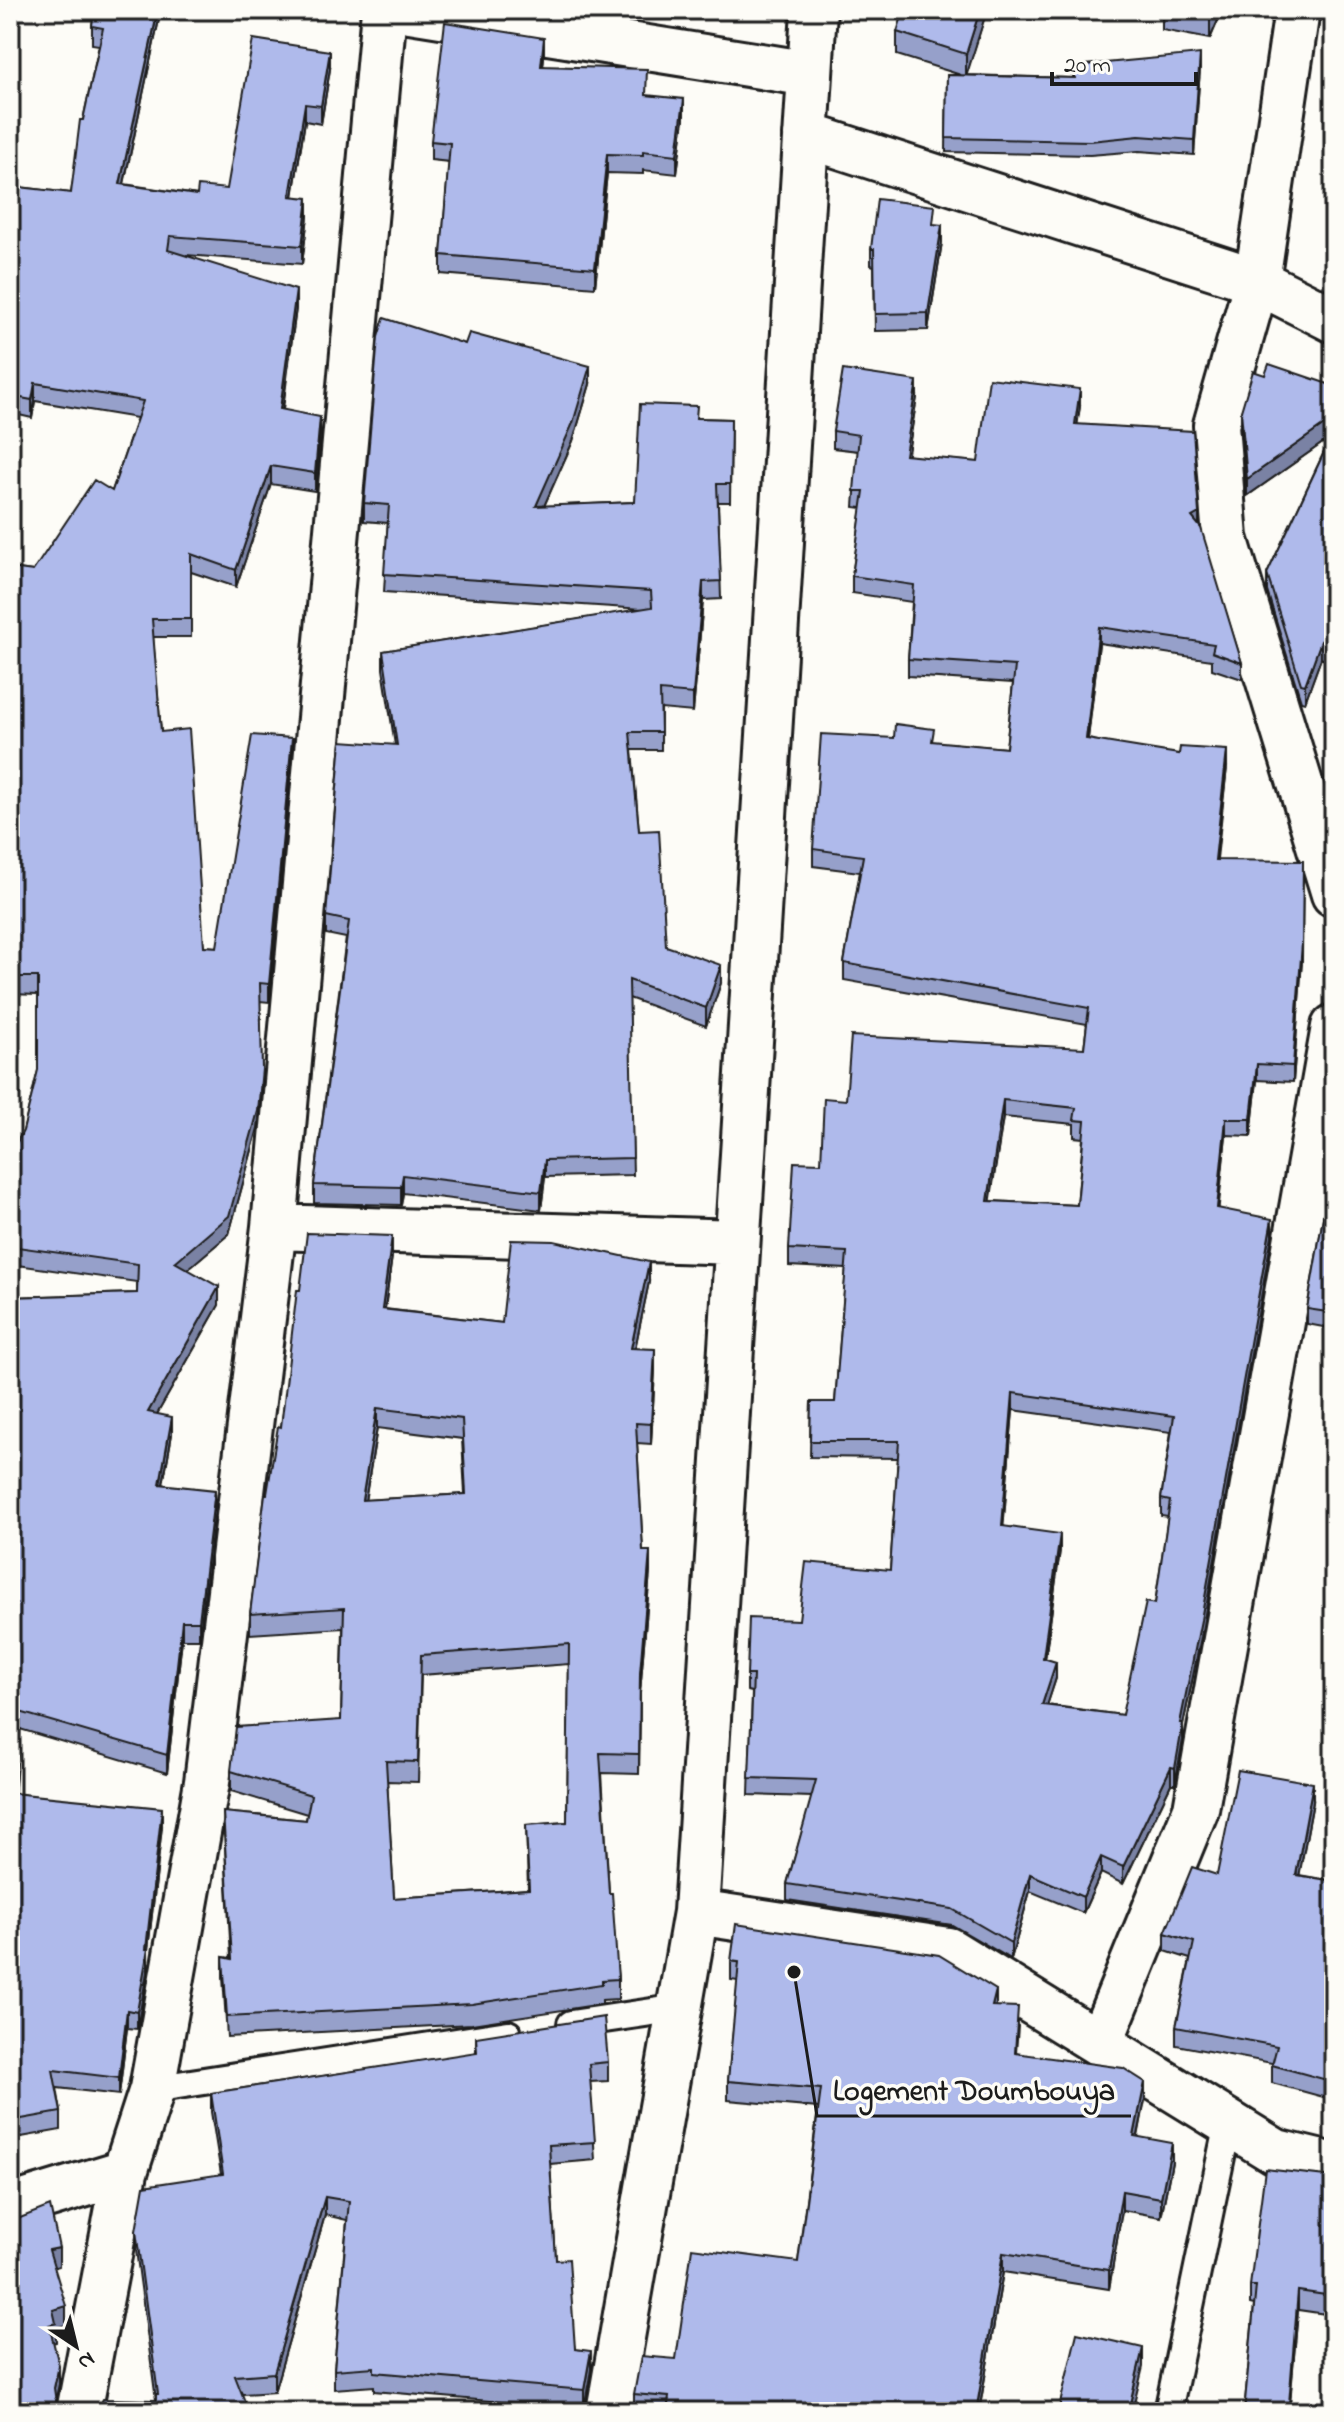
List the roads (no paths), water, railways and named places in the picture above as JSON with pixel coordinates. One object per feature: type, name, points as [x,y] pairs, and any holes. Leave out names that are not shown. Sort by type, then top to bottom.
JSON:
[{"type":"street","points":[[79,2412],[125,2172],[152,2089],[207,1782],[274,1227],[384,10]]},
{"type":"street","points":[[410,10],[810,74]]},
{"type":"street","points":[[609,2412],[696,1912],[814,10]]},
{"type":"street","points":[[1297,10],[1257,281],[1216,425],[1225,538],[1334,894]]},
{"type":"street","points":[[806,135],[1257,281],[1334,320]]},
{"type":"street","points":[[1100,2043],[1196,1809],[1334,1027]]},
{"type":"street","points":[[274,1227],[737,1242]]},
{"type":"street","points":[[696,1912],[948,1950],[1276,2152],[1334,2166]]},
{"type":"street","points":[[10,2207],[125,2172]]},
{"type":"lane","points":[[152,2089],[679,2008]]},
{"type":"lane","points":[[1168,2412],[1228,2123]]},
{"type":"place","name":"Logement Doumbouya","points":[[794,1972]]}]
